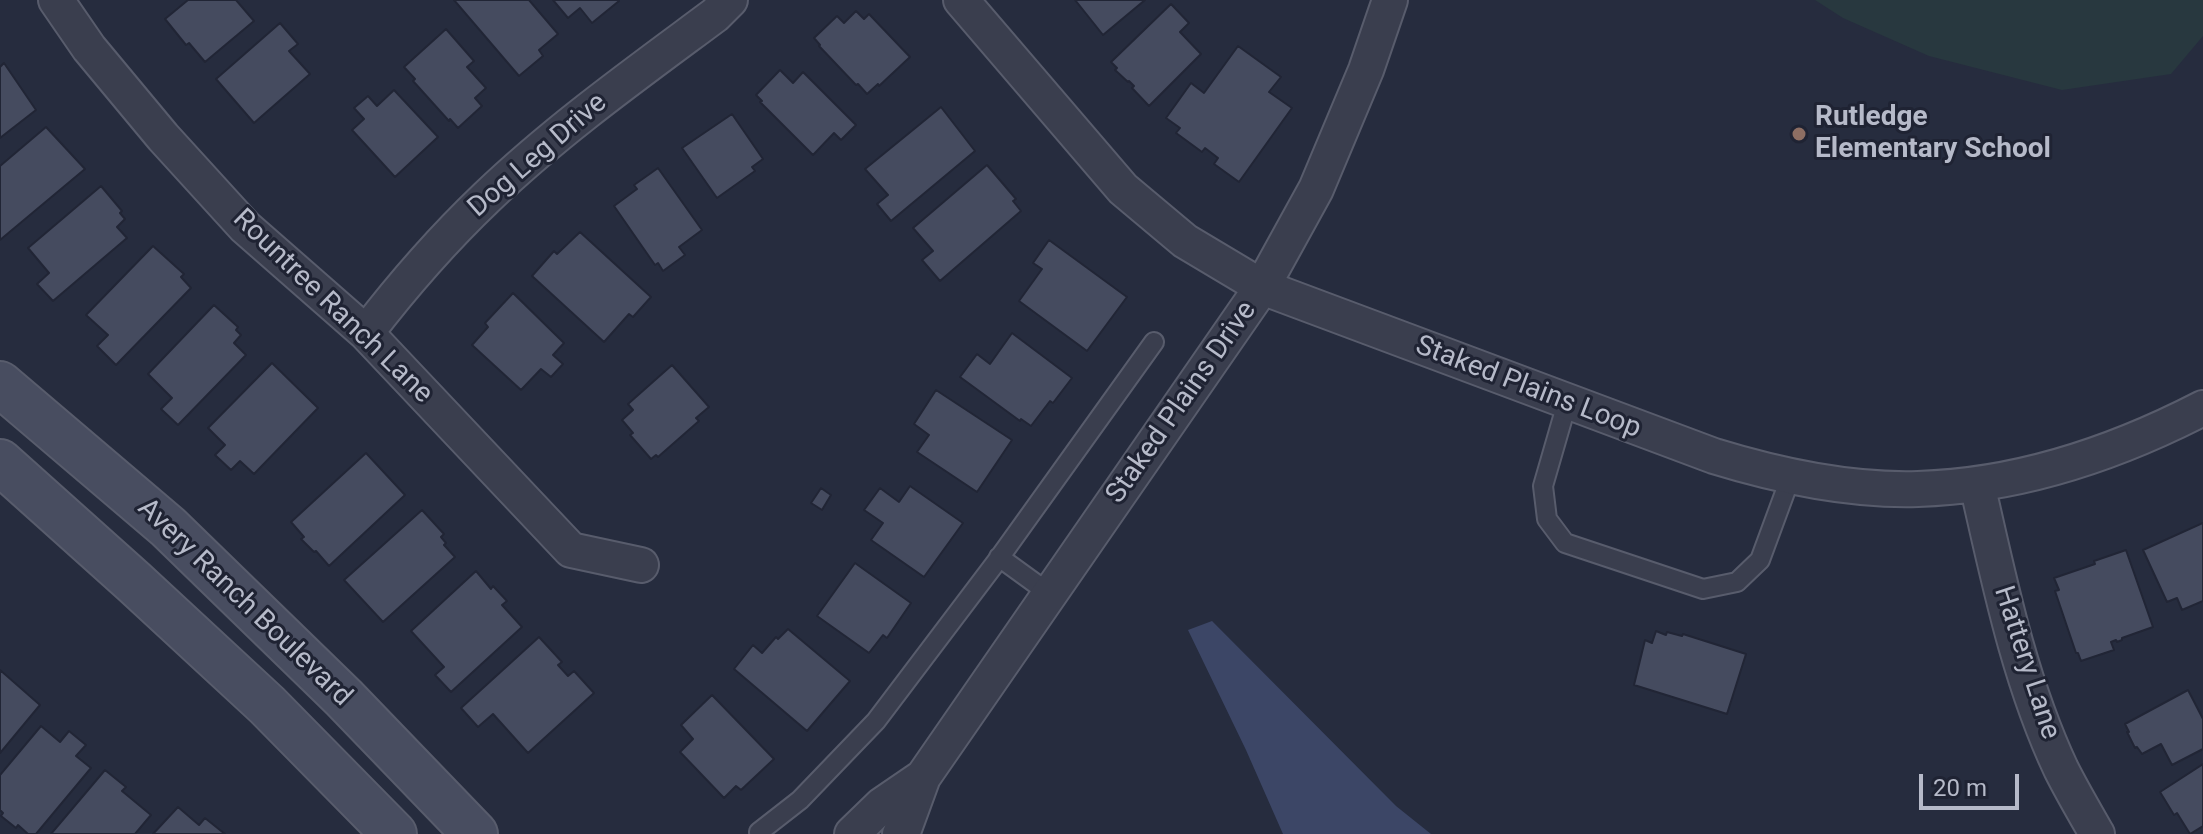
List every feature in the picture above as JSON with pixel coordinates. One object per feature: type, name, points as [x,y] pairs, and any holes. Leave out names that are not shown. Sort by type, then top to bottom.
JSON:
[{"type":"main road","name":"Avery Ranch Boulevard","points":[[0,384],[168,527],[344,698],[475,834]]},
{"type":"main road","name":"Avery Ranch Boulevard","points":[[0,462],[267,705],[394,834]]},
{"type":"street","name":"Rountree Ranch Lane","points":[[56,0],[89,48],[163,137],[245,227],[366,333],[571,550],[641,565]]},
{"type":"street","name":"Dog Leg Drive","points":[[366,333],[396,294],[486,197],[575,120],[715,15],[730,0]]},
{"type":"street","name":"Staked Plains Loop","points":[[961,0],[1123,189],[1185,241],[1262,287],[1714,456],[1752,468],[1854,486],[1917,489],[1977,484],[2039,473],[2098,455],[2156,433],[2203,408]]},
{"type":"street","name":"Staked Plains Drive","points":[[900,834],[921,779],[1262,287],[1316,189],[1366,70],[1390,0]]},
{"type":"street","name":"Hattery Lane","points":[[1977,484],[2004,601],[2029,687],[2061,769],[2097,834]]},
{"type":"street","name":"Staked Plains Drive","points":[[852,834],[882,805],[921,779]]},
{"type":"lane","points":[[759,832],[800,800],[876,721],[1154,342]]},
{"type":"lane","points":[[1567,403],[1543,486],[1547,519],[1565,543],[1703,589],[1737,582],[1760,560],[1791,476]]},
{"type":"lane","points":[[999,557],[1050,594]]},
{"type":"shaded area","points":[[1815,0],[2203,0],[2203,36],[2171,74],[2062,90],[1929,56],[1843,18]]},
{"type":"water","points":[[1212,621],[1396,806],[1431,834],[1283,834],[1188,630]]},
{"type":"building","points":[[188,0],[236,0],[254,21],[205,62],[165,19]]},
{"type":"building","points":[[454,0],[529,0],[558,34],[539,50],[543,56],[519,76]]},
{"type":"building","points":[[553,0],[619,1],[592,23],[580,8],[568,18]]},
{"type":"building","points":[[1075,0],[1145,0],[1103,35]]},
{"type":"building","points":[[1171,4],[1189,23],[1180,32],[1201,54],[1149,106],[1111,62]]},
{"type":"building","points":[[856,11],[864,19],[869,14],[910,57],[867,94],[814,38],[837,16],[844,23]]},
{"type":"building","points":[[280,23],[298,44],[289,51],[310,74],[254,123],[216,79]]},
{"type":"building","points":[[446,29],[474,61],[467,67],[486,88],[475,98],[482,106],[458,128],[413,81],[415,79],[404,67]]},
{"type":"building","points":[[1238,46],[1281,77],[1269,92],[1292,108],[1239,182],[1214,164],[1218,158],[1205,148],[1202,152],[1176,133],[1180,128],[1166,118],[1191,83],[1204,93]]},
{"type":"building","points":[[4,63],[36,110],[0,138],[0,67]]},
{"type":"building","points":[[780,70],[793,83],[803,72],[856,125],[841,140],[834,133],[813,155],[756,95]]},
{"type":"building","points":[[394,90],[438,137],[395,177],[352,130],[364,119],[354,108],[368,96],[377,106]]},
{"type":"building","points":[[941,107],[975,151],[891,221],[877,204],[888,195],[865,169]]},
{"type":"building","points":[[732,114],[763,159],[752,167],[755,171],[717,198],[682,148]]},
{"type":"building","points":[[46,127],[85,169],[0,240],[0,166]]},
{"type":"building","points":[[987,165],[1016,199],[1013,201],[1021,211],[940,281],[922,260],[933,251],[913,228]]},
{"type":"building","points":[[658,168],[702,230],[679,247],[685,255],[663,271],[658,263],[655,265],[614,206],[637,189],[634,185]]},
{"type":"building","points":[[101,186],[122,211],[120,213],[125,219],[117,227],[127,238],[53,301],[37,284],[49,273],[28,248]]},
{"type":"building","points":[[580,232],[651,297],[633,317],[629,314],[604,342],[532,276],[554,251],[557,254]]},
{"type":"building","points":[[1049,240],[1127,297],[1087,351],[1019,301],[1042,269],[1033,263]]},
{"type":"building","points":[[153,246],[184,274],[181,277],[191,288],[116,365],[97,346],[108,335],[86,315]]},
{"type":"building","points":[[513,293],[564,343],[553,355],[563,364],[551,377],[541,369],[521,390],[472,345],[488,327],[485,323]]},
{"type":"building","points":[[214,305],[238,327],[236,330],[241,335],[234,343],[246,355],[178,425],[161,409],[172,398],[148,374]]},
{"type":"building","points":[[1012,333],[1072,378],[1031,426],[960,377],[977,354],[990,364]]},
{"type":"building","points":[[272,363],[318,408],[254,474],[240,461],[231,470],[215,455],[225,445],[208,428]]},
{"type":"building","points":[[672,365],[709,407],[696,418],[699,421],[658,457],[656,455],[651,459],[630,435],[633,433],[622,420],[633,410],[628,404]]},
{"type":"building","points":[[936,390],[1012,440],[977,492],[917,452],[929,435],[914,424]]},
{"type":"building","points":[[366,453],[405,495],[329,566],[301,539],[304,537],[291,522]]},
{"type":"building","points":[[910,486],[963,523],[924,577],[871,540],[883,523],[864,510],[880,488],[899,502]]},
{"type":"building","points":[[821,488],[831,495],[822,510],[811,503]]},
{"type":"building","points":[[422,510],[444,534],[441,537],[446,543],[444,545],[455,557],[383,622],[344,580]]},
{"type":"building","points":[[2203,523],[2203,601],[2182,610],[2177,598],[2167,602],[2143,550]]},
{"type":"building","points":[[2126,550],[2153,627],[2111,642],[2114,650],[2081,661],[2055,591],[2059,590],[2054,578]]},
{"type":"building","points":[[855,563],[911,603],[887,638],[883,635],[869,653],[817,616]]},
{"type":"building","points":[[476,571],[491,589],[493,586],[507,601],[502,605],[522,627],[451,692],[435,675],[444,667],[411,631]]},
{"type":"building","points":[[788,629],[850,681],[807,731],[734,669],[753,645],[762,653]]},
{"type":"building","points":[[1656,631],[1666,635],[1667,632],[1683,634],[1746,654],[1727,714],[1634,685],[1645,640],[1652,643]]},
{"type":"building","points":[[539,637],[562,662],[558,665],[568,676],[574,671],[594,693],[528,753],[493,714],[478,727],[461,708]]},
{"type":"building","points":[[0,670],[40,705],[0,753]]},
{"type":"building","points":[[2188,690],[2203,719],[2203,749],[2172,765],[2161,744],[2142,754],[2135,748],[2125,724]]},
{"type":"building","points":[[712,695],[774,759],[741,790],[736,786],[724,798],[680,752],[693,739],[681,725]]},
{"type":"building","points":[[41,726],[60,742],[69,731],[86,745],[76,756],[91,768],[36,834],[28,834],[1,816],[0,775]]},
{"type":"building","points":[[2203,764],[2203,826],[2190,834],[2160,792]]},
{"type":"building","points":[[105,770],[126,787],[122,791],[151,815],[135,834],[51,834]]},
{"type":"building","points":[[178,807],[199,825],[205,818],[225,834],[153,834]]},
{"type":"place","name":"Rutledge Elementary School","points":[[1799,134]]}]
